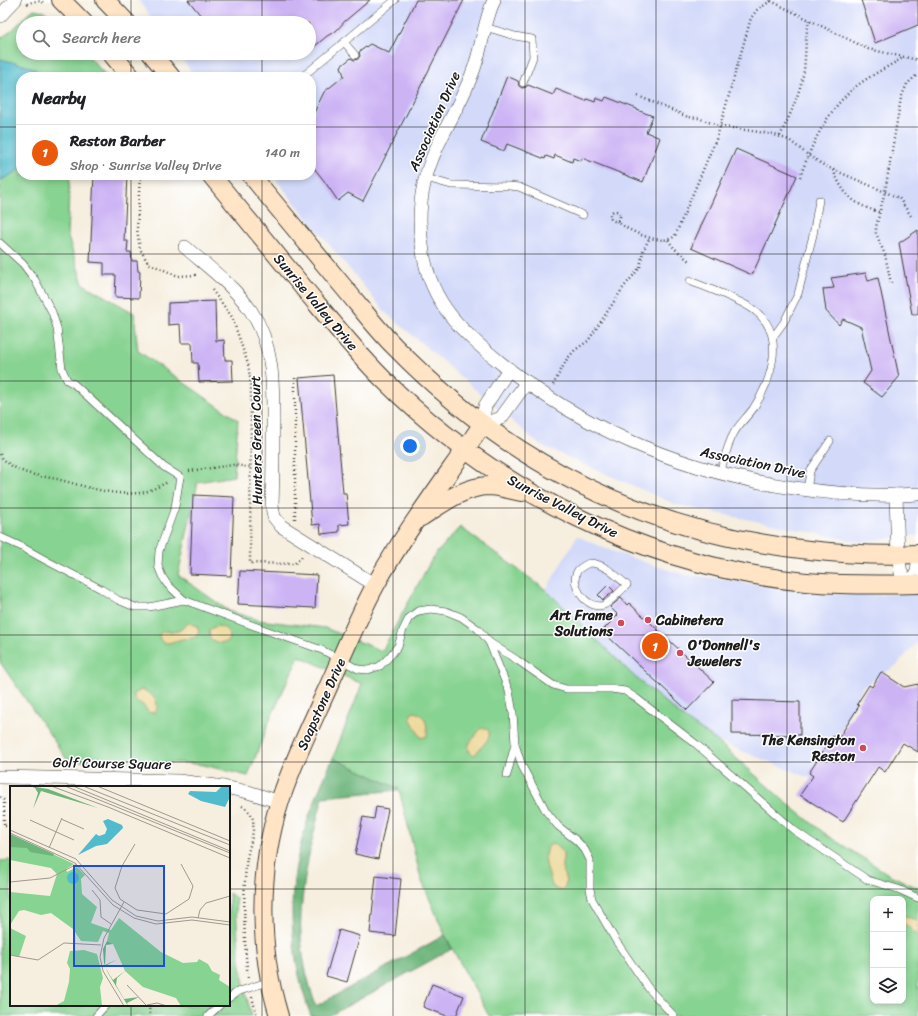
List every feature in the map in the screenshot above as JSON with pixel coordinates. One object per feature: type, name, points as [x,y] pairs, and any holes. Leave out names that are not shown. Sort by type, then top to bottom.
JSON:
[{"type":"main road","points":[[61,0],[77,16]]},
{"type":"main road","points":[[105,0],[120,16]]},
{"type":"main road","points":[[117,60],[127,72]]},
{"type":"main road","points":[[157,60],[167,72]]},
{"type":"main road","name":"Sunrise Valley Drive","points":[[216,180],[361,356],[399,395],[432,425],[465,450],[533,494],[612,533],[662,552],[705,564],[773,577],[804,581],[852,585],[914,584]]},
{"type":"main road","name":"Sunrise Valley Drive","points":[[255,180],[393,345],[452,400],[482,425],[522,451],[594,492],[634,509],[674,523],[711,534],[782,548],[861,555],[918,554]]},
{"type":"main road","name":"Soapstone Drive","points":[[280,1016],[270,981],[265,943],[265,869],[270,836],[280,802],[292,769],[376,585],[414,521],[482,425]]},
{"type":"main road","points":[[414,521],[454,496],[472,488],[488,486],[533,494]]},
{"type":"street","points":[[0,16],[15,0]]},
{"type":"street","name":"Association Drive","points":[[494,0],[484,27],[473,73],[435,153],[426,178],[420,210],[425,265],[433,287],[446,310],[463,331],[509,369],[547,396],[626,440],[664,456],[720,474],[753,481],[807,490],[845,494],[918,494],[918,502]]},
{"type":"street","name":"Hunters Green Court","points":[[186,247],[238,296],[258,323],[267,344],[273,378],[272,506],[274,517],[281,526],[376,585]]},
{"type":"street","points":[[509,369],[484,406],[482,425],[502,418],[526,382]]},
{"type":"street","points":[[896,495],[898,555],[901,573],[914,584],[918,563]]},
{"type":"street","name":"Golf Course Square","points":[[0,777],[15,782],[178,784],[209,786]]},
{"type":"street","points":[[230,788],[280,802]]},
{"type":"lane","points":[[308,72],[395,0]]},
{"type":"lane","points":[[484,27],[515,36],[532,39],[533,58],[523,83]]},
{"type":"lane","points":[[344,42],[355,56]]},
{"type":"lane","points":[[426,178],[451,185],[519,187],[583,215]]},
{"type":"lane","points":[[773,337],[784,322],[798,294],[813,235],[819,200]]},
{"type":"lane","points":[[0,244],[23,264],[35,280],[52,312],[57,328],[62,369],[67,380],[74,384],[164,467],[180,477],[175,507],[159,551],[158,566],[167,584],[184,600],[305,643],[322,650],[358,669],[363,670],[380,666],[398,646],[409,618],[418,611],[431,609],[446,611],[461,617],[478,629],[489,642],[553,685],[566,689],[611,689],[625,691],[696,744],[795,831],[868,880],[898,889],[918,898]]},
{"type":"lane","points":[[690,281],[750,307],[766,321],[773,337],[774,354],[766,385],[752,409],[734,433],[720,474]]},
{"type":"lane","points":[[807,490],[810,470],[830,441]]},
{"type":"lane","points":[[0,537],[101,589],[118,600],[135,607],[149,607],[184,600]]},
{"type":"lane","points":[[589,563],[595,563],[602,565],[627,585],[605,605],[600,606],[586,600],[576,589],[576,575],[578,570],[583,566],[589,563]]},
{"type":"lane","points":[[489,642],[509,691],[513,713],[515,744],[522,766],[546,811],[558,826],[577,841],[585,850],[590,860],[590,889],[592,899],[616,941],[649,989],[674,1016]]},
{"type":"lane","points":[[507,775],[515,744]]},
{"type":"lane","points":[[230,997],[237,992],[270,981]]},
{"type":"lane","points":[[96,1016],[105,1006]]},
{"type":"lane","points":[[208,1016],[219,1006]]},
{"type":"path","points":[[617,221],[620,217],[619,213],[613,211],[610,213],[609,217],[612,220],[617,221],[626,228],[650,238],[668,240],[676,236],[714,146],[751,18],[757,10],[772,0],[809,20],[868,48],[918,60]]},
{"type":"path","points":[[780,136],[799,93],[804,69],[806,32],[809,20]]},
{"type":"path","points":[[800,177],[808,155],[827,118],[846,96],[855,87],[904,57]]},
{"type":"path","points":[[891,283],[884,250],[876,233],[885,191],[901,98],[907,84],[918,74]]},
{"type":"path","points":[[638,96],[688,118],[698,118],[719,126],[780,136],[795,143],[808,155],[832,169],[899,198],[911,216]]},
{"type":"path","points":[[832,169],[841,187],[850,198],[865,208],[880,212]]},
{"type":"path","points":[[140,180],[138,229],[142,254],[148,263],[178,276],[198,275]]},
{"type":"path","points":[[547,396],[567,359],[575,350],[588,341],[623,288],[640,267],[643,251],[650,238]]},
{"type":"path","points":[[668,240],[688,261]]},
{"type":"path","points":[[208,285],[232,317],[248,364],[251,385],[250,563],[294,564],[303,557]]},
{"type":"path","points":[[295,378],[295,520]]},
{"type":"path","points":[[0,454],[1,457],[13,467],[26,473],[106,492],[123,493],[141,493],[180,477],[190,470],[233,465],[251,467]]},
{"type":"path","points":[[0,797],[4,800],[4,826],[10,826]]},
{"type":"shaded area","points":[[138,0],[918,0],[918,535],[859,542],[677,505],[540,445],[385,312],[276,180],[316,180],[316,72],[191,72],[182,60],[316,60],[316,16],[151,16]]},
{"type":"shaded area","points":[[577,536],[606,549],[686,575],[831,594],[875,595],[918,593],[918,641],[897,665],[863,686],[817,781],[717,741],[685,719],[635,677],[546,590]]},
{"type":"green space","points":[[34,9],[44,11],[50,16],[27,16]]},
{"type":"green space","points":[[16,27],[16,60],[92,60],[103,72],[16,72],[16,180],[70,180],[67,234],[83,284],[134,313],[138,351],[238,420],[234,476],[198,482],[178,575],[229,611],[258,620],[325,628],[382,651],[433,557],[460,527],[546,590],[635,677],[685,719],[717,741],[783,800],[828,836],[890,875],[918,888],[918,1016],[489,1016],[445,935],[421,879],[399,789],[333,758],[362,684],[299,656],[271,717],[248,776],[204,765],[186,763],[68,761],[0,662],[0,38]]},
{"type":"green space","points":[[333,758],[399,790],[323,797],[306,870],[301,915],[302,949],[309,984],[316,1006],[445,935],[452,949],[329,1016],[311,1016],[304,996],[295,954],[292,911],[293,889],[300,847],[306,825]]},
{"type":"green space","points":[[10,860],[10,1006],[230,1006],[230,894],[236,898],[237,928],[242,973],[252,1016],[0,1016],[0,861]]},
{"type":"sand","points":[[189,623],[197,626],[199,632],[196,637],[168,643],[162,642],[160,639],[159,634],[166,631],[178,631]]},
{"type":"sand","points":[[217,626],[222,627],[229,634],[230,640],[228,642],[220,643],[210,638],[209,630]]},
{"type":"sand","points":[[141,690],[152,695],[154,698],[157,705],[155,712],[149,713],[144,706],[134,699],[134,694]]},
{"type":"sand","points":[[414,712],[418,713],[424,718],[427,736],[421,738],[410,718],[411,714]]},
{"type":"sand","points":[[481,728],[487,729],[489,732],[488,739],[475,755],[471,754],[469,751],[469,744]]},
{"type":"sand","points":[[554,844],[563,853],[562,869],[566,884],[563,890],[558,890],[552,886],[546,865],[545,854],[550,845]]},
{"type":"sand","points":[[906,916],[918,921],[918,936],[906,925]]},
{"type":"water","points":[[0,59],[31,67],[38,72],[16,72],[16,172],[0,181]]},
{"type":"building","points":[[188,0],[370,0],[345,21],[336,31],[316,45],[316,16],[201,16]]},
{"type":"building","points":[[416,0],[464,0],[363,201],[348,193],[338,201],[316,170],[316,109],[324,92],[344,76],[341,66],[351,58],[354,60],[358,59],[360,56],[359,52],[370,44],[389,53]]},
{"type":"building","points":[[861,0],[918,0],[918,25],[875,43]]},
{"type":"building","points":[[507,76],[518,81],[519,86],[522,88],[528,85],[553,95],[556,89],[586,101],[587,99],[595,102],[596,98],[604,101],[606,97],[653,116],[646,132],[660,138],[643,182],[582,158],[581,161],[573,158],[572,162],[555,155],[554,159],[546,156],[545,159],[507,144],[504,151],[481,142]]},
{"type":"building","points":[[736,149],[797,176],[752,275],[691,248]]},
{"type":"building","points":[[94,180],[127,180],[124,241],[128,241],[127,252],[131,252],[132,261],[137,261],[138,271],[140,272],[139,298],[115,297],[116,275],[104,275],[104,263],[90,262]]},
{"type":"building","points":[[918,230],[918,314],[912,314],[899,243]]},
{"type":"building","points":[[866,273],[868,281],[878,278],[899,377],[882,397],[863,383],[871,371],[861,327],[843,319],[839,325],[826,311],[823,289],[834,288],[831,278]]},
{"type":"building","points":[[215,301],[216,341],[224,340],[225,360],[232,360],[233,381],[199,382],[198,363],[193,363],[192,343],[181,343],[180,324],[168,325],[168,303]]},
{"type":"building","points":[[333,375],[343,493],[346,493],[349,524],[339,525],[339,532],[321,534],[320,524],[312,525],[299,378]]},
{"type":"building","points":[[193,495],[234,497],[231,576],[190,574]]},
{"type":"building","points":[[240,571],[317,575],[315,608],[238,604]]},
{"type":"building","points":[[608,585],[614,591],[603,600],[598,595]]},
{"type":"building","points":[[621,598],[627,605],[629,603],[714,682],[687,710],[602,631],[618,615],[610,607]]},
{"type":"building","name":"The Kensington Reston","points":[[881,672],[904,687],[918,684],[918,752],[903,743],[885,772],[878,767],[843,822],[800,795],[813,776],[809,773],[833,736],[838,739],[859,706],[857,704],[869,685],[872,687]]},
{"type":"building","points":[[732,700],[800,702],[800,735],[732,734]]},
{"type":"building","points":[[376,807],[388,809],[378,859],[355,854],[363,817],[374,819]]},
{"type":"building","points":[[376,876],[401,879],[395,936],[370,933]]},
{"type":"building","points":[[339,930],[360,936],[347,982],[326,976]]},
{"type":"building","points":[[432,984],[464,996],[456,1016],[447,1016],[423,1007]]},
{"type":"place","name":"Cabinetera","points":[[648,620]]},
{"type":"place","name":"Art Frame Solutions","points":[[621,623]]},
{"type":"place","name":"Reston Barber","points":[[655,646]]},
{"type":"place","name":"O'Donnell's Jewelers","points":[[680,653]]},
{"type":"place","name":"The Kensington Reston","points":[[863,748]]}]
